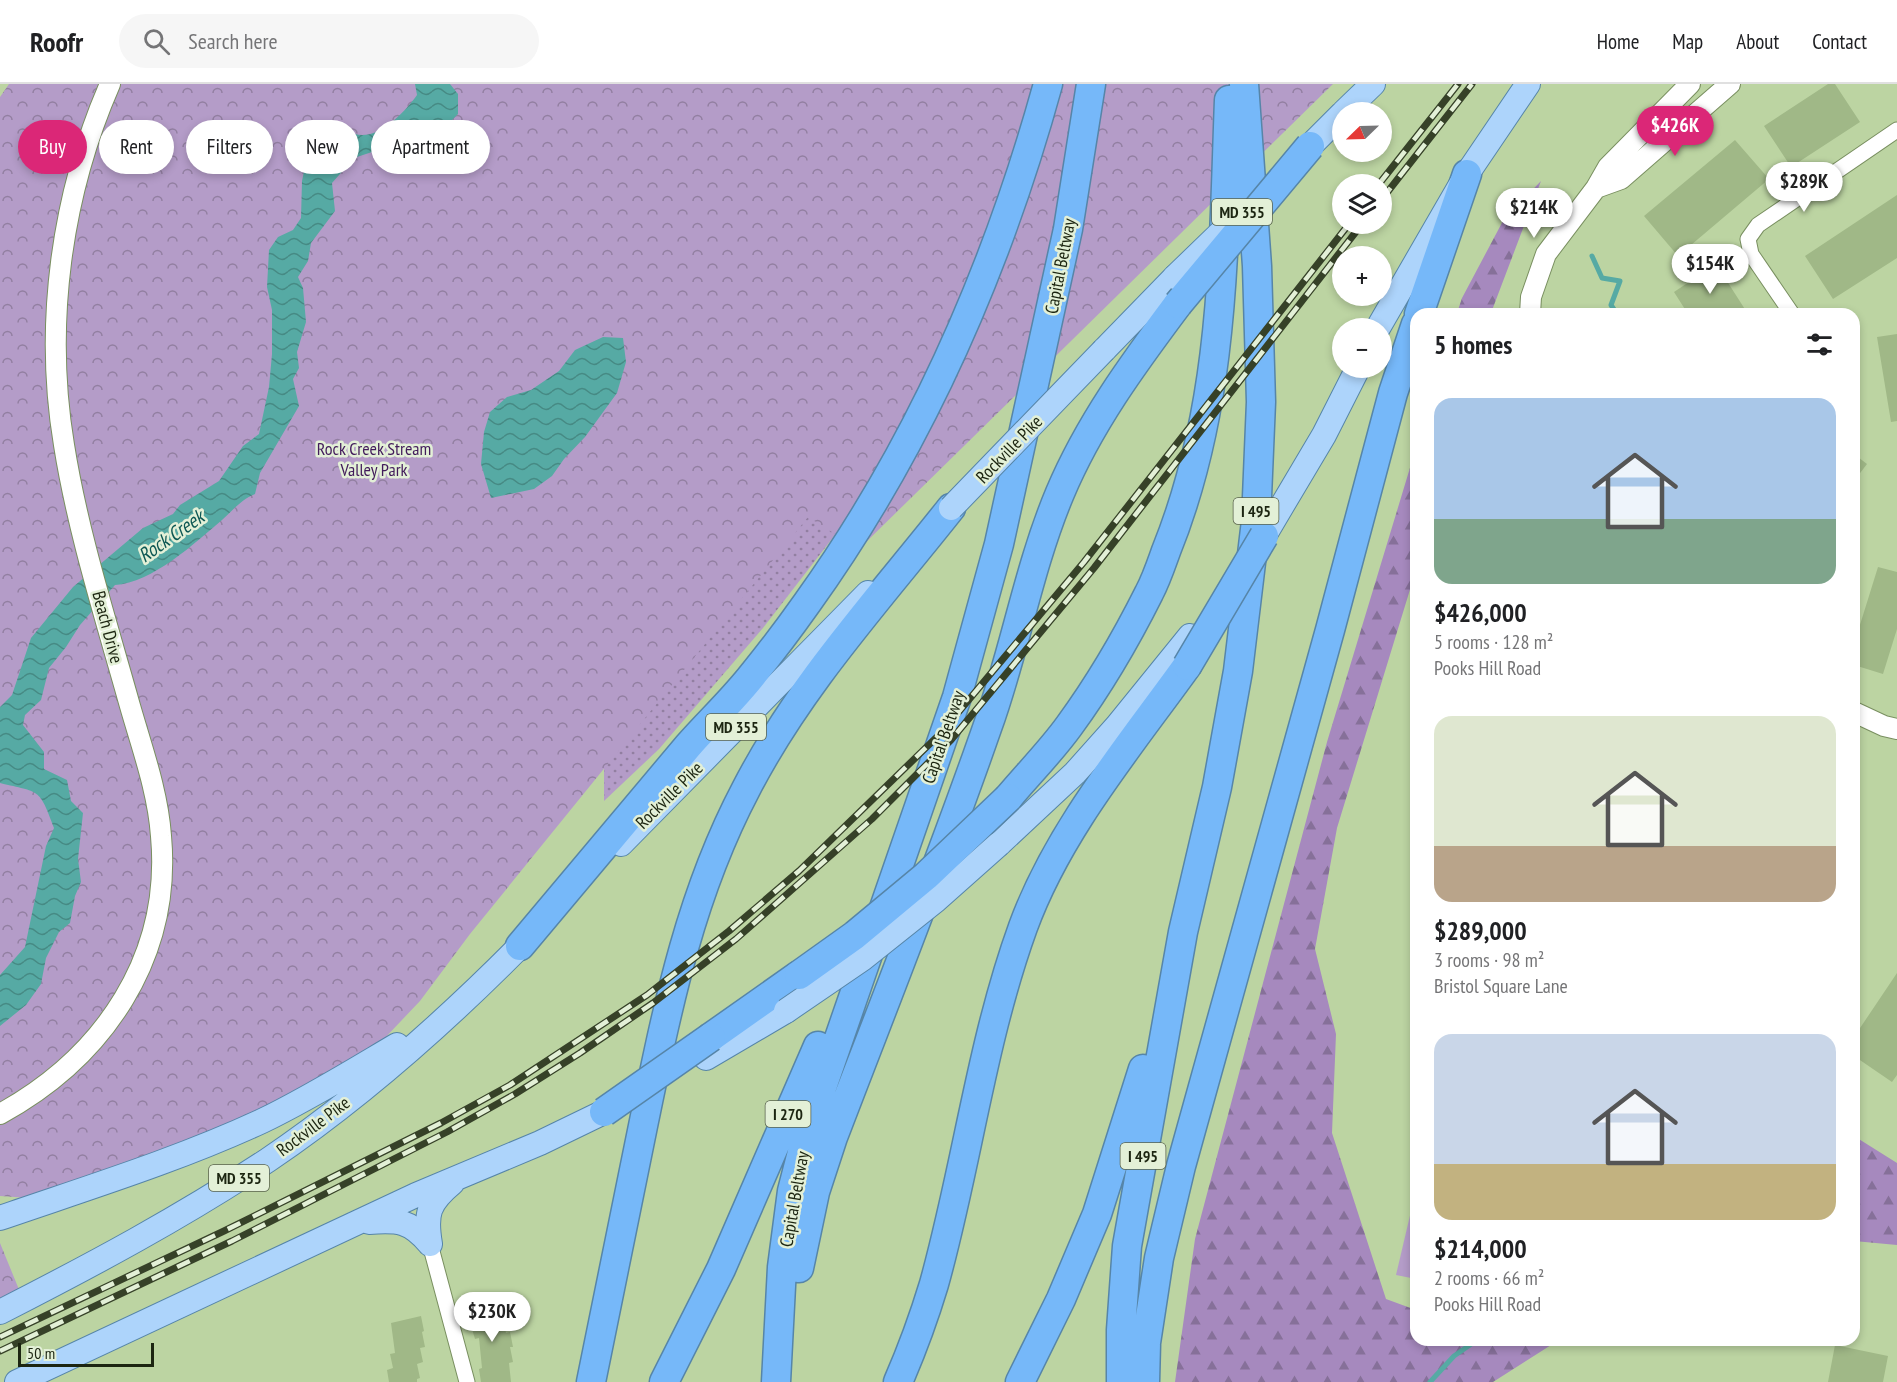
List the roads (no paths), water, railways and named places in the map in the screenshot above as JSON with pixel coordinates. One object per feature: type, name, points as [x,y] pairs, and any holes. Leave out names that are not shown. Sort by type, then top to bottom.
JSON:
[{"type":"highway","points":[[520,946],[690,744],[754,674],[808,601],[858,527],[901,454],[984,281],[1031,148],[1048,84]]},
{"type":"highway","name":"Capital Beltway","points":[[776,1382],[782,1267],[792,1191],[809,1125],[957,697],[999,544],[1068,229],[1091,84]]},
{"type":"highway","points":[[604,1112],[709,1048],[799,975],[855,935],[926,876],[1008,798],[1069,726],[1113,659],[1150,592],[1182,513],[1202,437],[1217,348],[1230,84]]},
{"type":"highway","name":"I 495","points":[[1121,1382],[1121,1330],[1127,1246],[1183,932],[1217,787],[1238,671],[1256,521],[1261,402],[1260,357],[1257,266],[1244,84]]},
{"type":"highway","points":[[782,1382],[787,1332],[815,1192],[833,1137],[989,725],[1037,555],[1060,493],[1092,428],[1177,291],[1310,146]]},
{"type":"highway","points":[[1421,308],[1467,174]]},
{"type":"highway","points":[[1144,1382],[1146,1343],[1159,1258],[1181,1166],[1330,630],[1393,393],[1410,342]]},
{"type":"highway","points":[[591,1382],[666,1011],[689,924],[713,861],[745,790],[773,741],[806,692],[951,508]]},
{"type":"highway","points":[[898,1382],[915,1342],[934,1283],[982,1072],[1003,992],[1024,926],[1047,874],[1077,820],[1187,666],[1264,536]]},
{"type":"highway","name":"I 270","points":[[664,1382],[721,1269],[907,843]]},
{"type":"highway","points":[[1020,1382],[1061,1299],[1096,1215],[1124,1132],[1183,932]]},
{"type":"main road","points":[[1354,102],[1373,84]]},
{"type":"main road","points":[[1384,318],[1467,174],[1528,84]]},
{"type":"main road","points":[[1310,146],[1332,124]]},
{"type":"main road","name":"Rockville Pike","points":[[0,1312],[102,1260],[186,1212],[269,1159],[350,1100],[456,1010],[1104,350],[1177,291]]},
{"type":"main road","points":[[709,1048],[786,1011],[862,958],[936,900],[1075,773],[1117,726],[1190,636],[1264,536],[1324,435],[1353,378]]},
{"type":"main road","points":[[0,1218],[174,1157],[262,1121],[456,1010]]},
{"type":"main road","points":[[17,1382],[358,1223],[540,1143],[604,1112]]},
{"type":"main road","points":[[429,1244],[430,1207],[438,1195],[461,1176]]},
{"type":"main road","points":[[358,1223],[393,1220],[402,1222],[420,1233],[429,1244]]},
{"type":"street","name":"Beach Drive","points":[[0,1114],[19,1104],[69,1066],[100,1034],[113,1016],[137,976],[153,932],[161,884],[161,834],[152,784],[82,529],[71,484],[59,412],[56,341],[61,266],[72,201],[90,134],[110,84]]},
{"type":"street","points":[[1530,308],[1531,297],[1546,254],[1596,188],[1608,167],[1690,84]]},
{"type":"street","points":[[1596,188],[1621,179],[1730,84]]},
{"type":"street","points":[[1788,308],[1751,254],[1748,239],[1758,225],[1897,130]]},
{"type":"street","points":[[1860,715],[1884,726],[1897,729]]},
{"type":"street","points":[[429,1244],[467,1382]]},
{"type":"water","name":"Rock Creek","points":[[415,84],[450,84],[458,94],[458,114],[452,120],[395,120],[417,95]]},
{"type":"water","name":"Rock Creek","points":[[371,133],[371,152],[359,156],[359,134]]},
{"type":"water","name":"Rock Creek","points":[[303,174],[340,174],[332,183],[335,211],[311,243],[308,261],[298,277],[303,288],[306,322],[297,352],[299,368],[293,379],[299,406],[260,473],[255,494],[158,570],[129,583],[115,585],[80,625],[49,668],[41,700],[25,715],[23,725],[44,752],[44,769],[67,780],[71,801],[83,813],[78,859],[81,882],[75,896],[70,923],[59,932],[46,958],[41,984],[26,1005],[0,1026],[0,975],[25,947],[46,846],[54,828],[41,798],[23,788],[0,783],[0,707],[12,695],[31,638],[73,587],[143,528],[173,514],[180,505],[219,481],[243,446],[259,434],[269,387],[272,354],[272,310],[267,287],[269,250],[278,237],[293,230],[301,218]]},
{"type":"water","points":[[603,337],[623,338],[626,362],[617,393],[585,437],[564,459],[552,476],[534,489],[491,498],[481,464],[484,432],[490,412],[507,397],[531,390],[559,371],[575,350]]},
{"type":"waterway","points":[[1592,256],[1602,278],[1620,281],[1611,305],[1613,308]]},
{"type":"waterway","points":[[1430,1382],[1454,1356],[1468,1346]]},
{"type":"railway","points":[[1387,174],[1458,84]]},
{"type":"railway","points":[[1392,186],[1472,84]]},
{"type":"railway","points":[[0,1337],[224,1231],[441,1123],[510,1085],[647,995],[729,931],[799,871],[941,733],[1084,562],[1341,234]]},
{"type":"railway","points":[[0,1351],[232,1241],[447,1132],[515,1094],[653,1003],[736,939],[872,819],[951,740],[1094,568],[1354,234]]},
{"type":"park label","name":"Rock Creek Stream Valley Park","points":[[374,458]]}]
